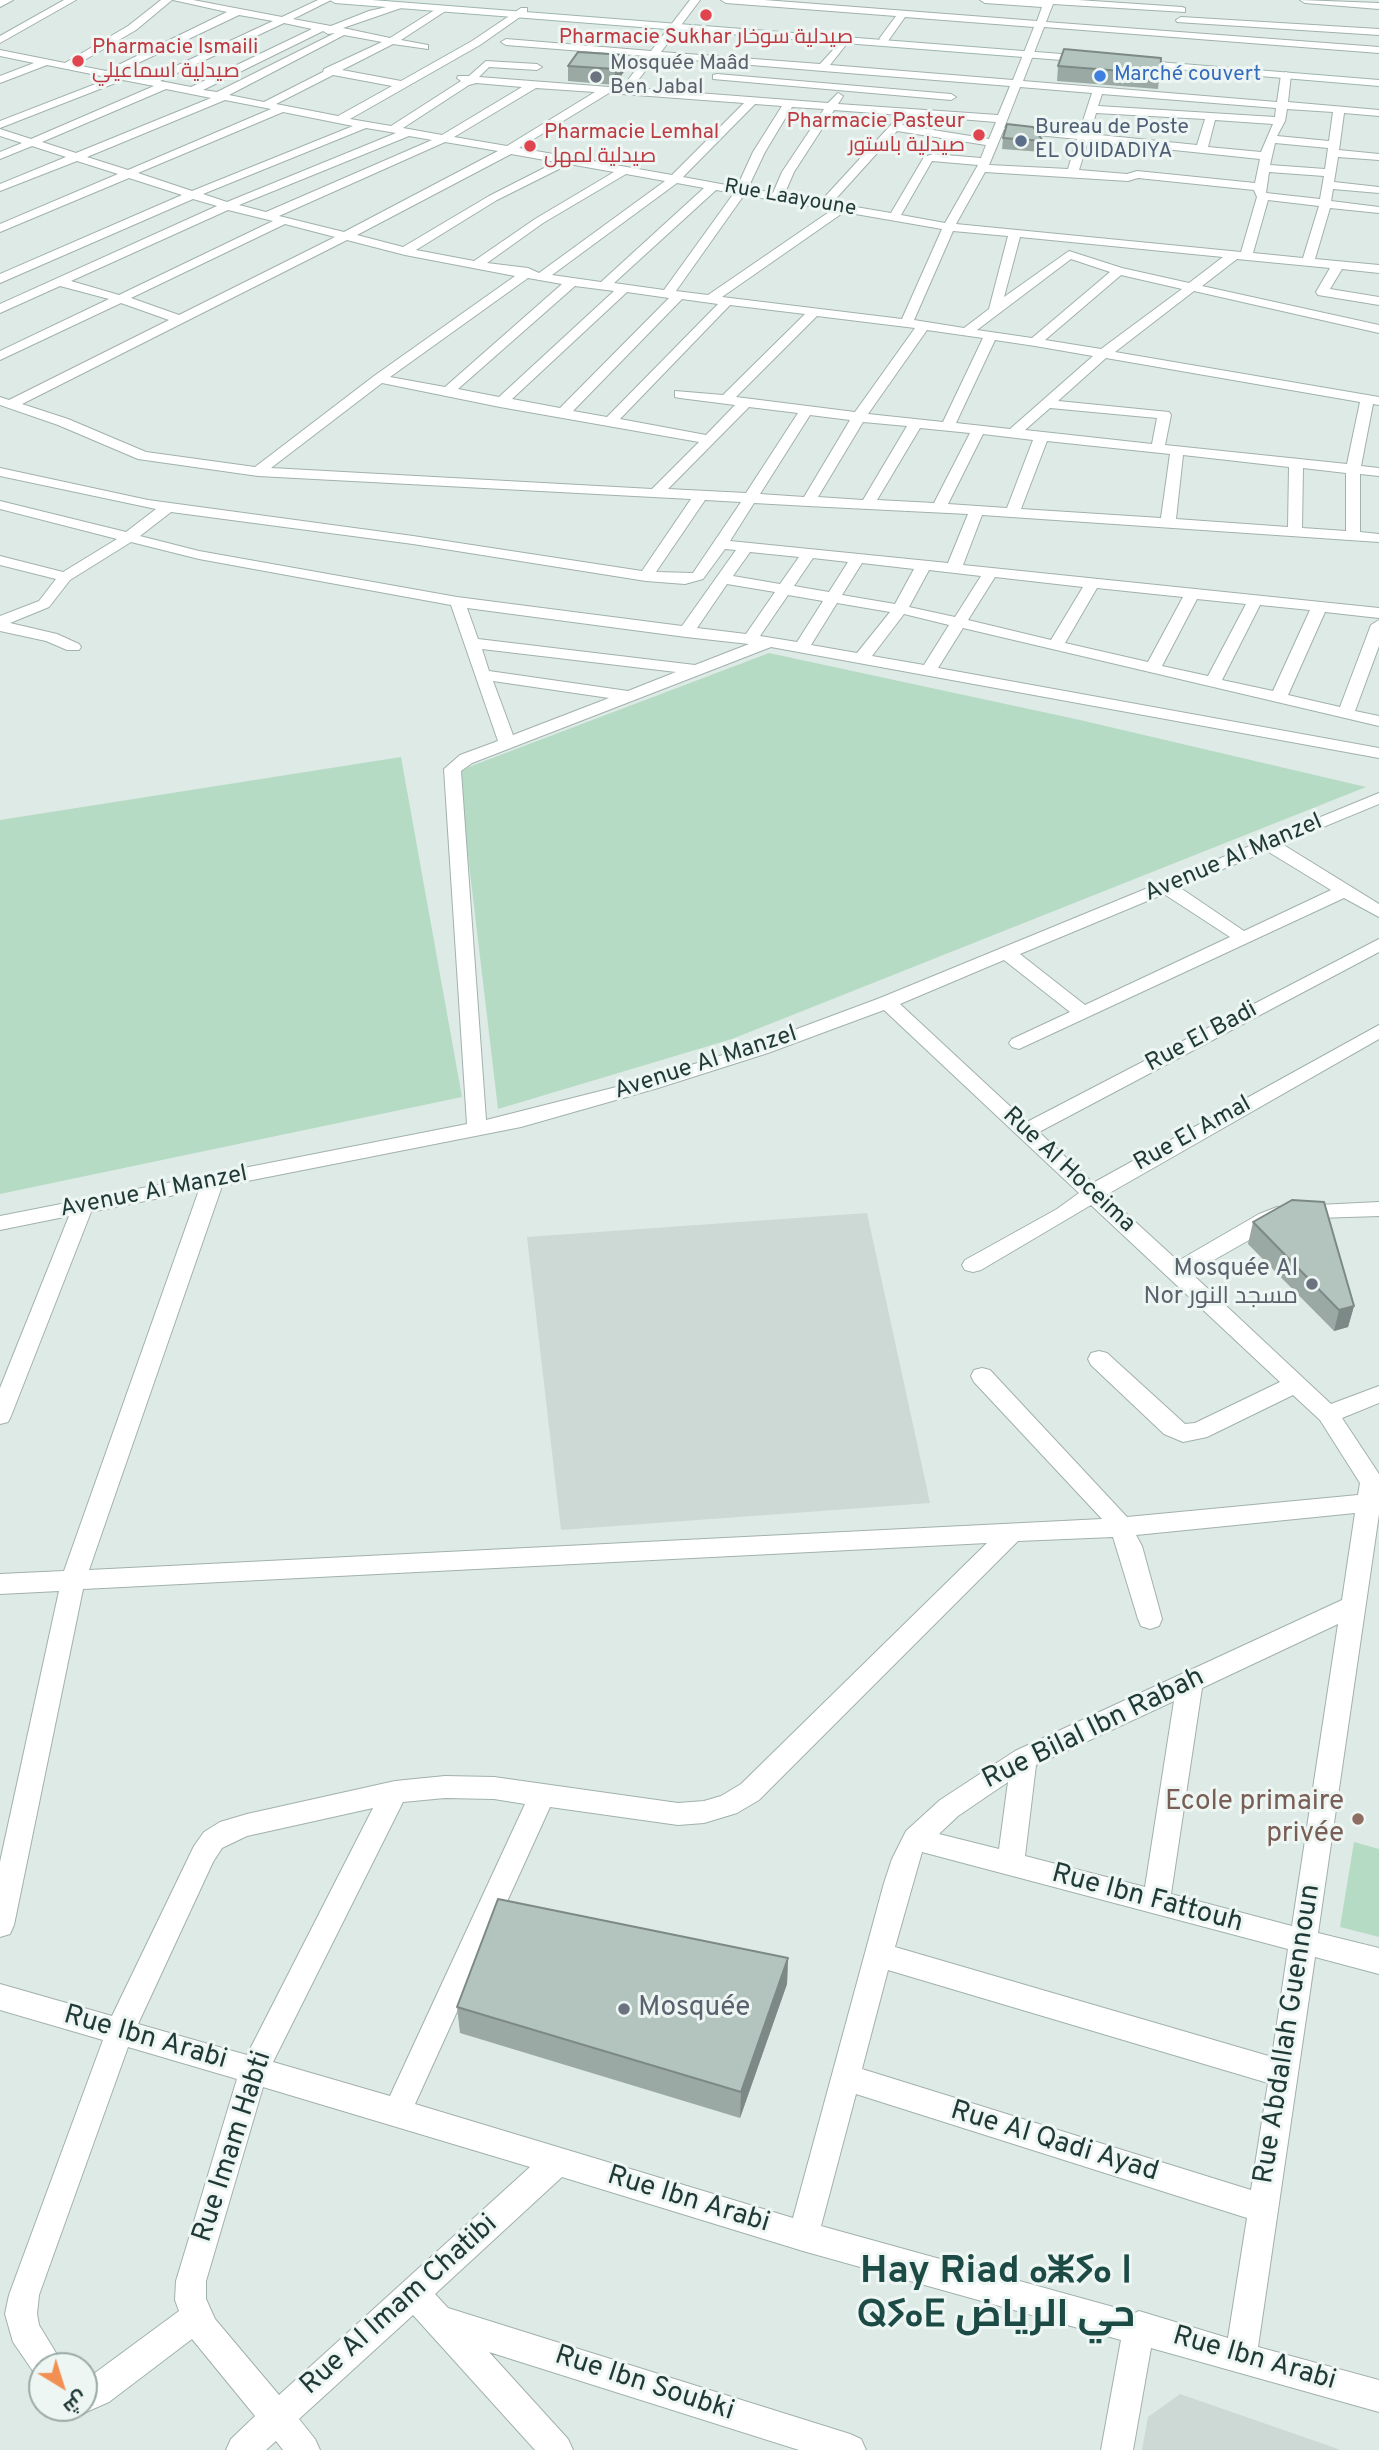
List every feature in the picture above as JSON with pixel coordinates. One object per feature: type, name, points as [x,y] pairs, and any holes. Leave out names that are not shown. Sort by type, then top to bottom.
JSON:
[{"type":"street","points":[[0,4],[8,0]]},
{"type":"street","points":[[0,40],[71,0]]},
{"type":"street","points":[[65,67],[132,28],[167,0]]},
{"type":"street","points":[[178,0],[279,22],[424,47]]},
{"type":"street","points":[[148,83],[326,0]]},
{"type":"street","points":[[335,0],[399,2],[884,39],[1029,53]]},
{"type":"street","points":[[625,91],[695,0]]},
{"type":"street","points":[[726,0],[792,2],[902,13],[958,13],[1040,24],[1379,50]]},
{"type":"street","points":[[860,10],[867,0]]},
{"type":"street","points":[[985,0],[1127,4],[1305,27],[1379,32]]},
{"type":"street","points":[[1305,0],[1359,2],[1379,6]]},
{"type":"street","points":[[190,92],[323,30],[399,2],[444,8],[522,12]]},
{"type":"street","points":[[905,323],[948,227],[984,165],[1049,2]]},
{"type":"street","points":[[1115,30],[1127,4]]},
{"type":"street","points":[[264,106],[390,42],[444,8]]},
{"type":"street","points":[[1177,34],[1183,10]]},
{"type":"street","points":[[105,75],[236,12]]},
{"type":"street","points":[[339,120],[405,85],[522,12]]},
{"type":"street","points":[[884,39],[902,13]]},
{"type":"street","points":[[676,24],[844,41],[1097,58]]},
{"type":"street","points":[[1015,432],[1102,355],[1239,257],[1261,192],[1270,139],[1280,121],[1287,73],[1305,27]]},
{"type":"street","points":[[0,188],[218,97],[344,33]]},
{"type":"street","points":[[823,68],[844,41]]},
{"type":"street","points":[[506,42],[1379,113]]},
{"type":"street","points":[[268,216],[445,138],[528,84],[537,67],[555,47]]},
{"type":"street","name":"Rue Laayoune","points":[[1,54],[366,125],[948,227],[1379,269]]},
{"type":"street","points":[[1124,60],[1379,83]]},
{"type":"street","points":[[0,80],[43,63]]},
{"type":"street","points":[[284,63],[405,85]]},
{"type":"street","points":[[394,129],[471,80],[486,64],[537,67]]},
{"type":"street","points":[[430,69],[471,80],[945,115],[1084,137],[1144,143],[1204,162],[1261,192],[1325,205],[1379,210]]},
{"type":"street","points":[[777,197],[788,172],[855,71]]},
{"type":"street","points":[[1287,73],[1379,77]]},
{"type":"street","points":[[717,77],[951,97]]},
{"type":"street","points":[[0,125],[120,78]]},
{"type":"street","points":[[945,115],[958,79]]},
{"type":"street","points":[[0,156],[164,86]]},
{"type":"street","points":[[4,403],[346,236],[509,150],[606,90]]},
{"type":"street","points":[[1072,173],[1098,90]]},
{"type":"street","points":[[894,218],[928,159],[933,157],[984,165],[1128,178],[1144,143],[1177,114],[1182,97]]},
{"type":"street","points":[[258,472],[379,379],[675,179],[754,99]]},
{"type":"street","points":[[562,414],[674,294],[741,191],[759,152],[790,102]]},
{"type":"street","points":[[0,228],[281,109]]},
{"type":"street","points":[[1091,109],[1144,143],[1204,162],[1265,162],[1379,190]]},
{"type":"street","points":[[1308,263],[1325,205],[1339,109]]},
{"type":"street","points":[[824,205],[908,112]]},
{"type":"street","points":[[1177,114],[1280,121]]},
{"type":"street","points":[[1204,162],[1212,116]]},
{"type":"street","points":[[0,279],[253,168],[366,125]]},
{"type":"street","points":[[894,127],[993,143]]},
{"type":"street","points":[[0,132],[227,206],[405,251],[476,265],[572,282],[991,335],[1373,400],[1353,469],[1353,536]]},
{"type":"street","points":[[0,309],[227,206],[409,132]]},
{"type":"street","points":[[1270,139],[1379,157]]},
{"type":"street","points":[[405,251],[492,198],[568,160]]},
{"type":"street","points":[[476,265],[539,221],[625,170]]},
{"type":"street","points":[[605,285],[713,186]]},
{"type":"street","points":[[712,298],[841,209]]},
{"type":"street","points":[[0,356],[283,221]]},
{"type":"street","points":[[995,309],[1015,234]]},
{"type":"street","points":[[966,332],[1065,256],[1073,256],[1119,271],[1379,329]]},
{"type":"street","points":[[1338,265],[1322,292],[1379,301]]},
{"type":"street","points":[[1035,342],[1119,271]]},
{"type":"street","points":[[59,282],[179,319]]},
{"type":"street","points":[[446,393],[572,282]]},
{"type":"street","points":[[500,403],[626,287]]},
{"type":"street","points":[[610,422],[728,300]]},
{"type":"street","points":[[725,401],[815,311]]},
{"type":"street","points":[[808,502],[859,417],[923,326]]},
{"type":"street","points":[[948,426],[991,335]]},
{"type":"street","points":[[379,379],[706,439]]},
{"type":"street","points":[[680,394],[859,417],[1379,472]]},
{"type":"street","points":[[4,403],[62,422],[143,456],[258,472],[1013,512],[1379,538]]},
{"type":"street","points":[[656,494],[706,439],[745,403]]},
{"type":"street","points":[[1049,404],[1164,415],[1158,448]]},
{"type":"street","points":[[0,472],[168,507],[413,540],[674,580],[698,576],[806,411]]},
{"type":"street","points":[[868,504],[916,423]]},
{"type":"street","points":[[939,508],[979,429]]},
{"type":"street","points":[[1013,512],[1042,435]]},
{"type":"street","points":[[1168,523],[1177,450]]},
{"type":"street","points":[[1295,532],[1296,463]]},
{"type":"street","points":[[646,576],[700,496]]},
{"type":"street","points":[[0,505],[199,555],[457,602],[769,642],[1379,753]]},
{"type":"street","points":[[0,624],[44,604],[65,577],[128,538],[168,507]]},
{"type":"street","points":[[954,568],[977,510]]},
{"type":"street","points":[[720,544],[1379,613]]},
{"type":"street","points":[[686,632],[746,546]]},
{"type":"street","points":[[750,640],[809,553]]},
{"type":"street","points":[[801,648],[858,558]]},
{"type":"street","points":[[0,560],[65,577]]},
{"type":"street","points":[[861,659],[900,608],[923,565]]},
{"type":"street","points":[[928,671],[991,572]]},
{"type":"street","points":[[723,579],[900,608],[1379,721]]},
{"type":"street","points":[[1056,645],[1093,582]]},
{"type":"street","points":[[1153,668],[1193,592]]},
{"type":"street","points":[[1213,682],[1256,599]]},
{"type":"street","points":[[457,602],[507,743]]},
{"type":"street","points":[[1279,697],[1320,606]]},
{"type":"street","points":[[0,624],[51,637],[73,647]]},
{"type":"street","points":[[1346,713],[1379,625]]},
{"type":"street","points":[[477,1129],[452,777],[457,763],[769,642]]},
{"type":"street","points":[[471,643],[697,670]]},
{"type":"street","points":[[483,675],[631,696]]},
{"type":"street","name":"Avenue Al Manzel","points":[[0,1223],[521,1120],[651,1084],[761,1049],[887,1002],[1379,798]]},
{"type":"street","points":[[1269,844],[1379,912]]},
{"type":"street","points":[[1167,887],[1243,938]]},
{"type":"street","points":[[1019,1043],[1344,891]]},
{"type":"street","name":"Rue El Badi","points":[[1025,1131],[1379,945]]},
{"type":"street","points":[[1007,953],[1084,1013]]},
{"type":"street","name":"Rue Al Hoceima","points":[[887,1002],[1328,1414],[1371,1482],[1374,1502]]},
{"type":"street","name":"Rue El Amal","points":[[973,1265],[1379,1031]]},
{"type":"street","points":[[0,1925],[73,1581],[213,1181]]},
{"type":"street","points":[[0,1416],[83,1207]]},
{"type":"street","points":[[1175,1272],[1266,1219],[1284,1212],[1379,1209]]},
{"type":"street","points":[[1099,1359],[1172,1428],[1182,1433],[1199,1431],[1295,1384]]},
{"type":"street","points":[[982,1376],[1122,1527],[1130,1546],[1150,1619]]},
{"type":"street","points":[[1328,1414],[1379,1394]]},
{"type":"street","points":[[0,1584],[1122,1527],[1374,1502]]},
{"type":"street","name":"Rue Abdallah Guennoun","points":[[1241,2357],[1353,1606],[1374,1502]]},
{"type":"street","points":[[38,2352],[24,2331],[21,2314],[24,2295],[120,2031],[203,1854],[213,1840],[229,1830],[247,1825],[395,1792],[445,1787],[494,1788],[678,1814],[704,1812],[729,1805],[750,1792],[1012,1533]]},
{"type":"street","name":"Rue Bilal Ibn Rabah","points":[[803,2236],[905,1859],[915,1839],[948,1808],[1024,1759],[1353,1606]]},
{"type":"street","points":[[1156,1902],[1190,1682]]},
{"type":"street","points":[[1011,1864],[1024,1759]]},
{"type":"street","name":"Rue Imam Habti","points":[[195,2317],[190,2300],[191,2281],[254,2070],[395,1792]]},
{"type":"street","points":[[397,2112],[542,1796]]},
{"type":"street","name":"Rue Ibn Fattouh","points":[[915,1839],[1379,1961]]},
{"type":"street","points":[[879,1955],[1283,2074]]},
{"type":"street","name":"Rue Ibn Arabi","points":[[0,1997],[397,2112],[803,2236],[1139,2327],[1379,2396]]},
{"type":"street","name":"Rue Al Qadi Ayad","points":[[846,2077],[1263,2208]]},
{"type":"street","name":"Rue Al Imam Chatibi","points":[[242,2450],[558,2161]]},
{"type":"street","points":[[414,2293],[557,2450]]},
{"type":"street","points":[[98,2391],[195,2317],[304,2450]]},
{"type":"street","name":"Rue Ibn Soubki","points":[[438,2320],[815,2445],[850,2450]]},
{"type":"street","points":[[1117,2450],[1139,2327]]},
{"type":"shaded area","points":[[867,1213],[930,1503],[561,1530],[527,1237]]},
{"type":"shaded area","points":[[1180,2394],[1341,2450],[1142,2450],[1148,2417]]},
{"type":"green space","points":[[769,653],[1080,720],[1366,787],[732,1039],[498,1109],[458,771]]},
{"type":"green space","points":[[401,757],[462,1097],[0,1194],[0,820]]},
{"type":"green space","points":[[1354,1842],[1379,1849],[1379,1937],[1340,1927]]},
{"type":"building","points":[[1064,49],[1161,58],[1160,74],[1058,66]]},
{"type":"building","points":[[578,52],[625,55],[615,69],[568,66]]},
{"type":"building","points":[[1007,124],[1033,127],[1043,141],[1003,138]]},
{"type":"building","points":[[1292,1200],[1324,1202],[1354,1306],[1339,1310],[1253,1222]]},
{"type":"building","name":"Mosquée","points":[[498,1899],[788,1958],[741,2092],[457,2007]]},
{"type":"place","name":"Pharmacie Sukhar صيدلية سوخار","points":[[706,15]]},
{"type":"place","name":"Pharmacie Ismaili صيدلية اسماعيلي","points":[[78,61]]},
{"type":"place","name":"Marché couvert","points":[[1100,76]]},
{"type":"place","name":"Mosquée Maâd Ben Jabal","points":[[596,77]]},
{"type":"place","name":"Pharmacie Pasteur صيدلية باستور","points":[[979,135]]},
{"type":"place","name":"Bureau de Poste EL OUIDADIYA","points":[[1021,141]]},
{"type":"place","name":"Pharmacie Lemhal صيدلية لمهل","points":[[530,146]]},
{"type":"place","name":"Mosquée Al Nor مسجد النور","points":[[1312,1284]]},
{"type":"place","name":"Ecole primaire privée","points":[[1358,1819]]},
{"type":"place","name":"Mosquée","points":[[624,2009]]},
{"type":"district","name":"Hay Riad ⴰⵥⵢⴰ ⵏ ⵕⵢⴰⴹ حي الرياض","points":[[996,2296]]}]
